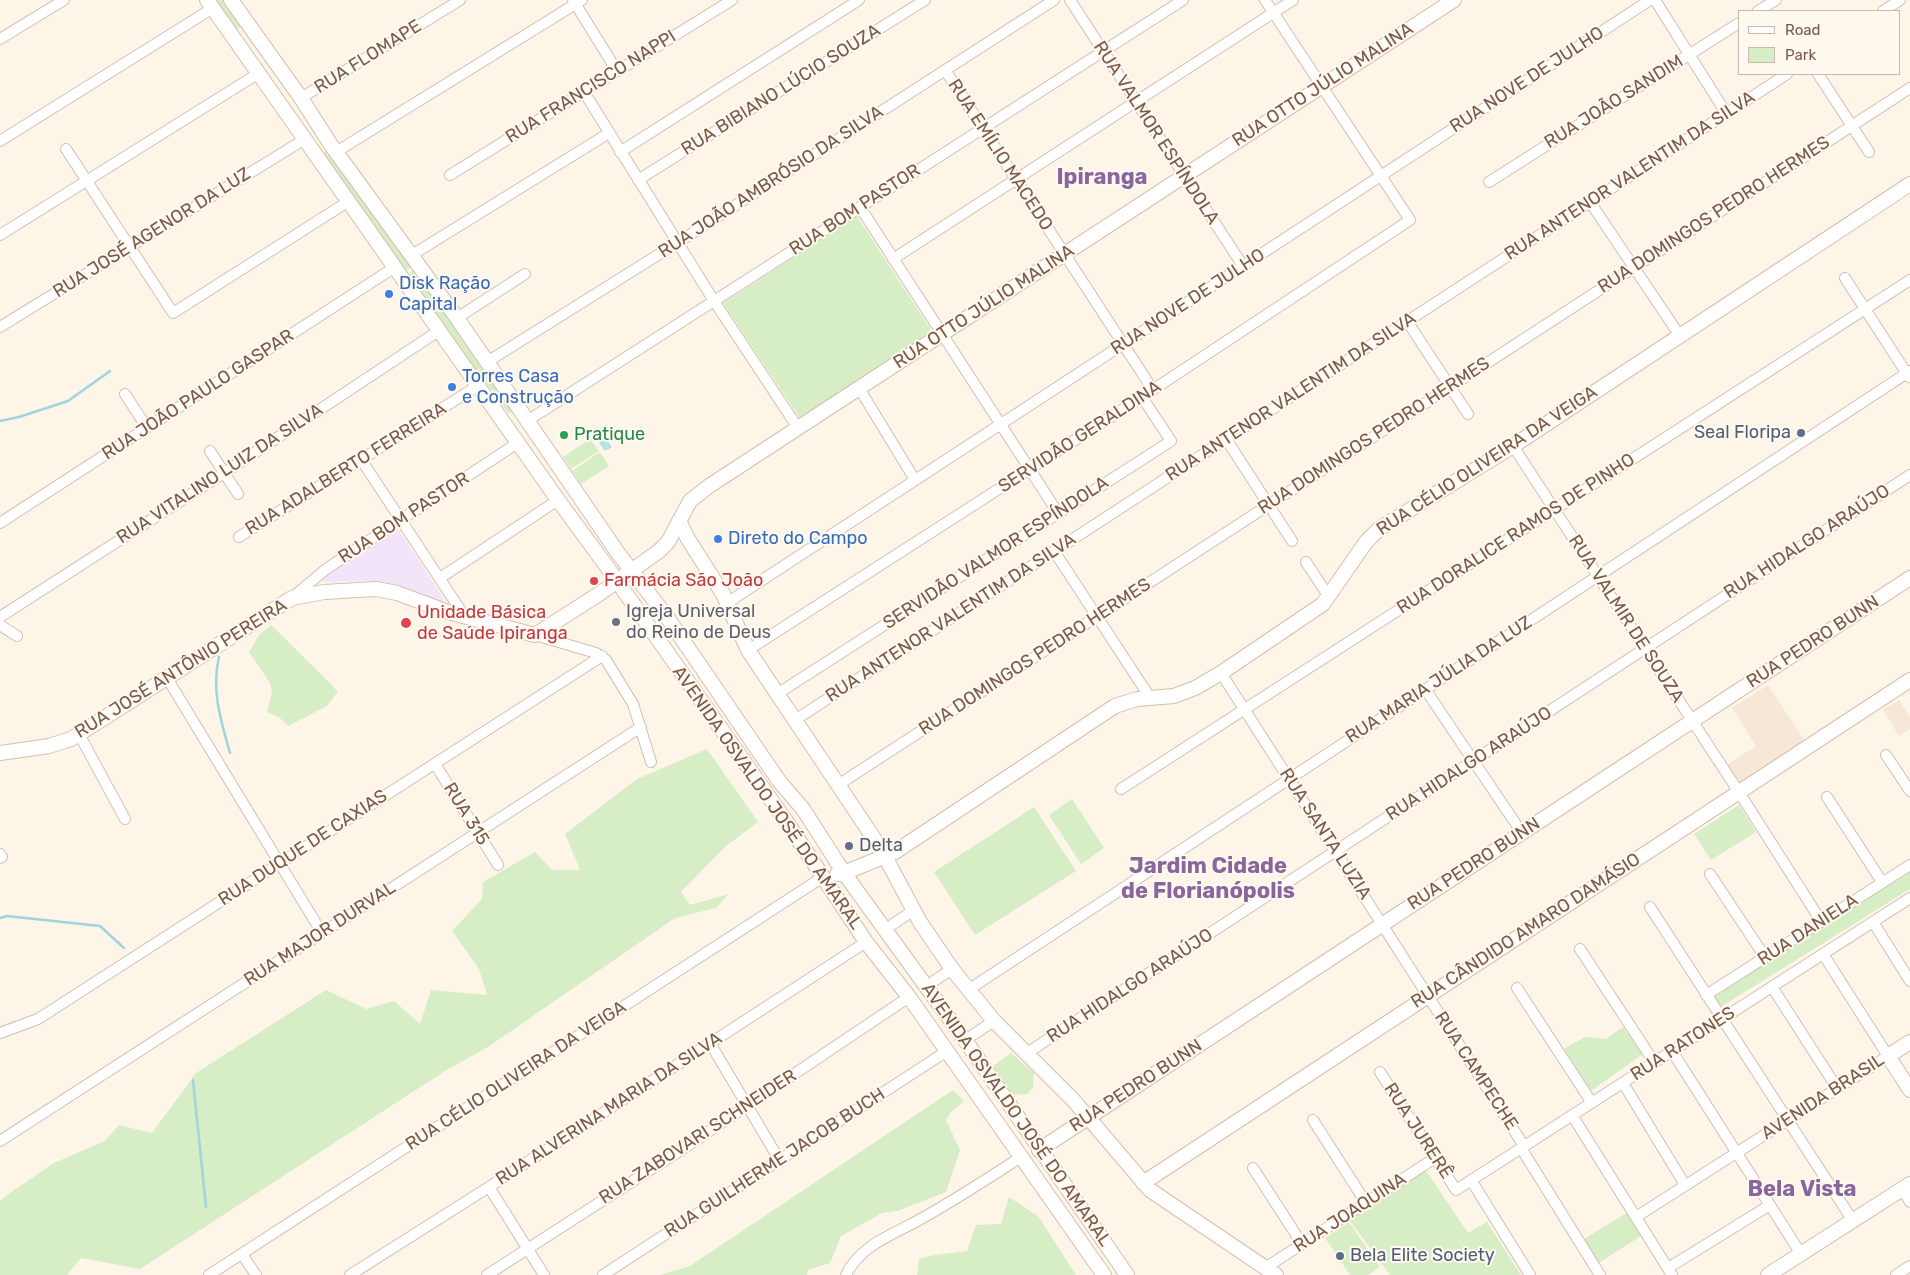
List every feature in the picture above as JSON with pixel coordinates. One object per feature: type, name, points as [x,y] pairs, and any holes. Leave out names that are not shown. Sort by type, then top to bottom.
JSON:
[{"type":"main road","name":"AVENIDA OSVALDO JOSÉ DO AMARAL","points":[[231,0],[301,98],[336,152],[457,318],[631,572],[667,618],[779,781],[803,809],[844,873],[965,1040],[1039,1150],[1127,1275]]},
{"type":"main road","name":"RUA OTTO JÚLIO MALINA","points":[[535,635],[631,572],[659,551],[668,542],[686,506],[701,491],[1454,0]]},
{"type":"main road","name":"AVENIDA OSVALDO JOSÉ DO AMARAL","points":[[210,4],[741,758],[866,942],[909,997],[1104,1275]]},
{"type":"main road","points":[[238,44],[245,35],[256,36]]},
{"type":"main road","name":"RUA CÉLIO OLIVEIRA DA VEIGA","points":[[844,873],[884,857],[1115,706],[1130,701],[1174,696],[1222,673],[1316,609],[1329,597],[1359,551],[1373,534],[1514,446],[1910,184]]},
{"type":"main road","points":[[479,385],[512,423],[519,424],[527,421]]},
{"type":"main road","points":[[679,521],[727,603],[748,650],[881,849],[914,910],[952,969],[968,990],[994,1021],[1067,1093],[1143,1183],[1163,1201],[1270,1271]]},
{"type":"main road","name":"RUA PEDRO BUNN","points":[[1039,1150],[1910,578]]},
{"type":"main road","name":"RUA JOSÉ ANTÔNIO PEREIRA","points":[[0,753],[56,745],[79,734],[292,598],[324,592],[376,589],[397,593],[437,609],[535,635]]},
{"type":"main road","name":"RUA CÂNDIDO AMARO DAMÁSIO","points":[[1143,1183],[1910,680]]},
{"type":"main road","points":[[741,758],[745,750],[749,749],[769,774],[779,781]]},
{"type":"main road","points":[[808,854],[826,873],[844,873]]},
{"type":"main road","points":[[866,942],[894,970],[904,968],[903,956]]},
{"type":"main road","name":"AVENIDA BRASIL","points":[[1888,1056],[1910,1042]]},
{"type":"main road","points":[[1888,1056],[1910,1090]]},
{"type":"main road","points":[[1770,1275],[1906,1187]]},
{"type":"street","points":[[0,39],[64,0]]},
{"type":"street","name":"RUA FLOMAPE","points":[[301,98],[460,0]]},
{"type":"street","name":"RUA FRANCISCO NAPPI","points":[[450,175],[732,0]]},
{"type":"street","points":[[620,152],[859,0]]},
{"type":"street","name":"RUA BIBIANO LÚCIO SOUZA","points":[[638,180],[925,0]]},
{"type":"street","name":"RUA JOÃO AMBRÓSIO DA SILVA","points":[[487,362],[677,243],[1054,0]]},
{"type":"street","name":"RUA VALMOR ESPÍNDOLA","points":[[1070,0],[1243,266]]},
{"type":"street","name":"RUA BOM PASTOR","points":[[527,421],[1183,0]]},
{"type":"street","points":[[1266,0],[1381,176]]},
{"type":"street","points":[[893,259],[1293,0]]},
{"type":"street","name":"RUA NOVE DE JULHO","points":[[727,603],[1650,0]]},
{"type":"street","points":[[1655,0],[1726,113]]},
{"type":"street","points":[[1760,10],[1776,0]]},
{"type":"street","points":[[1885,10],[1900,0]]},
{"type":"street","points":[[336,152],[577,1],[617,71]]},
{"type":"street","points":[[0,140],[210,4]]},
{"type":"street","name":"RUA JOÃO SANDIM","points":[[1489,182],[1738,24]]},
{"type":"street","name":"RUA EMÍLIO MACEDO","points":[[944,70],[1153,390]]},
{"type":"street","points":[[0,235],[259,73]]},
{"type":"street","name":"RUA ANTENOR VALENTIM DA SILVA","points":[[795,720],[1785,75]]},
{"type":"street","points":[[1819,75],[1869,152]]},
{"type":"street","name":"RUA DOMINGOS PEDRO HERMES","points":[[838,785],[1910,88]]},
{"type":"street","points":[[584,92],[677,243],[798,428]]},
{"type":"street","points":[[412,255],[609,133]]},
{"type":"street","name":"RUA JOSÉ AGENOR DA LUZ","points":[[0,327],[305,139]]},
{"type":"street","points":[[66,149],[173,313],[349,201]]},
{"type":"street","name":"SERVIDÃO GERALDINA","points":[[748,650],[1030,470],[1410,220],[1381,176]]},
{"type":"street","points":[[1590,202],[1680,336]]},
{"type":"street","points":[[860,207],[1058,513]]},
{"type":"street","name":"RUA JOÃO PAULO GASPAR","points":[[0,523],[395,267]]},
{"type":"street","points":[[457,318],[525,274]]},
{"type":"street","points":[[1845,278],[1909,374]]},
{"type":"street","name":"RUA DORALICE RAMOS DE PINHO","points":[[1121,789],[1910,280]]},
{"type":"street","points":[[1407,321],[1468,414]]},
{"type":"street","name":"RUA VITALINO LUIZ DA SILVA","points":[[0,617],[224,473],[440,330]]},
{"type":"street","name":"RUA MARIA JÚLIA DA LUZ","points":[[968,990],[1909,374]]},
{"type":"street","name":"RUA ADALBERTO FERREIRA","points":[[239,538],[479,385]]},
{"type":"street","points":[[860,388],[915,480]]},
{"type":"street","points":[[125,394],[148,428]]},
{"type":"street","name":"SERVIDÃO VALMOR ESPÍNDOLA","points":[[777,694],[1171,441],[1142,397]]},
{"type":"street","points":[[1226,439],[1292,541]]},
{"type":"street","name":"RUA BOM PASTOR","points":[[292,598],[314,578],[519,442]]},
{"type":"street","name":"RUA VALMIR DE SOUZA","points":[[1514,446],[1821,921]]},
{"type":"street","points":[[210,451],[238,494]]},
{"type":"street","points":[[362,461],[466,617]]},
{"type":"street","name":"RUA HIDALGO ARAÚJO","points":[[1027,1053],[1910,475]]},
{"type":"street","points":[[440,578],[558,500]]},
{"type":"street","points":[[1054,551],[1150,699]]},
{"type":"street","points":[[1306,562],[1329,597]]},
{"type":"street","points":[[0,624],[17,636]]},
{"type":"street","points":[[535,635],[602,656],[629,695],[641,727],[650,762]]},
{"type":"street","name":"RUA DUQUE DE CAXIAS","points":[[0,1033],[38,1019],[602,656]]},
{"type":"street","name":"RUA SANTA LUZIA","points":[[1222,673],[1428,996]]},
{"type":"street","points":[[167,678],[322,933]]},
{"type":"street","points":[[1425,690],[1522,833]]},
{"type":"street","name":"RUA MAJOR DURVAL","points":[[0,1142],[641,727]]},
{"type":"street","points":[[79,734],[125,819]]},
{"type":"street","points":[[1886,755],[1910,791]]},
{"type":"street","name":"RUA 315","points":[[435,764],[498,865]]},
{"type":"street","points":[[1827,797],[1882,882]]},
{"type":"street","points":[[0,854],[2,857],[0,858]]},
{"type":"street","name":"RUA DANIELA","points":[[1706,995],[1910,864]]},
{"type":"street","points":[[1710,874],[1765,957]]},
{"type":"street","name":"RUA CÉLIO OLIVEIRA DA VEIGA","points":[[208,1275],[823,877]]},
{"type":"street","name":"RUA RATONES","points":[[1456,1190],[1910,898]]},
{"type":"street","points":[[1650,908],[1853,1221]]},
{"type":"street","points":[[893,924],[914,910]]},
{"type":"street","points":[[1873,922],[1910,981]]},
{"type":"street","name":"RUA ALVERINA MARIA DA SILVA","points":[[350,1275],[866,942]]},
{"type":"street","points":[[1580,949],[1654,1062]]},
{"type":"street","points":[[1823,954],[1888,1056]]},
{"type":"street","points":[[934,981],[952,969]]},
{"type":"street","points":[[1774,986],[1774,990],[1837,1088]]},
{"type":"street","points":[[1517,988],[1592,1103]]},
{"type":"street","name":"RUA CAMPECHE","points":[[1428,996],[1600,1275]]},
{"type":"street","name":"RUA ZABOVARI SCHNEIDER","points":[[487,1275],[747,1106],[909,997]]},
{"type":"street","points":[[965,1040],[994,1021]]},
{"type":"street","points":[[710,1043],[780,1161]]},
{"type":"street","name":"RUA GUILHERME JACOB BUCH","points":[[603,1275],[947,1051]]},
{"type":"street","points":[[1672,1051],[1801,1254]]},
{"type":"street","name":"AVENIDA BRASIL","points":[[1636,1217],[1888,1056]]},
{"type":"street","name":"RUA JURERÊ","points":[[1380,1072],[1456,1190]]},
{"type":"street","points":[[1623,1082],[1685,1186]]},
{"type":"street","points":[[1572,1115],[1670,1272],[1770,1205]]},
{"type":"street","points":[[1313,1120],[1366,1203]]},
{"type":"street","points":[[846,1275],[856,1260],[888,1235],[925,1217],[1022,1157]]},
{"type":"street","name":"RUA JOAQUINA","points":[[1270,1271],[1302,1244],[1435,1158]]},
{"type":"street","points":[[1253,1168],[1302,1244]]},
{"type":"street","points":[[1471,1180],[1530,1275]]},
{"type":"street","points":[[488,1187],[544,1275]]},
{"type":"street","points":[[1906,1187],[1910,1202]]},
{"type":"street","points":[[242,1254],[256,1275]]},
{"type":"street","points":[[1896,1275],[1910,1266]]},
{"type":"shaded area","points":[[398,529],[444,599],[441,604],[398,587],[372,581],[322,581],[322,579]]},
{"type":"shaded area","points":[[1768,685],[1807,744],[1741,786],[1727,765],[1756,746],[1732,708]]},
{"type":"shaded area","points":[[1899,700],[1910,717],[1910,729],[1899,736],[1883,710]]},
{"type":"green space","points":[[211,0],[223,0],[242,26],[232,31]]},
{"type":"green space","points":[[329,150],[413,266],[403,272],[321,155]]},
{"type":"green space","points":[[857,216],[933,333],[800,418],[723,303]]},
{"type":"green space","points":[[414,270],[512,409],[512,412],[508,413],[492,390],[471,368],[407,275]]},
{"type":"green space","points":[[590,439],[599,451],[571,469],[563,457]]},
{"type":"green space","points":[[600,452],[609,466],[581,484],[572,471]]},
{"type":"green space","points":[[271,625],[338,691],[327,706],[288,726],[280,718],[267,712],[272,691],[270,683],[249,652],[259,635]]},
{"type":"green space","points":[[707,749],[758,822],[726,846],[681,892],[690,905],[729,894],[716,908],[675,918],[488,1047],[445,1071],[140,1269],[81,1258],[67,1275],[0,1275],[0,1201],[54,1163],[105,1141],[119,1125],[152,1133],[196,1073],[326,990],[366,1009],[394,1001],[420,1024],[431,990],[487,995],[479,969],[452,931],[482,899],[483,882],[535,852],[552,870],[580,870],[565,834],[637,779]]},
{"type":"green space","points":[[1072,799],[1104,848],[1081,864],[1049,815]]},
{"type":"green space","points":[[1739,805],[1756,832],[1711,860],[1694,834]]},
{"type":"green space","points":[[1034,807],[1076,871],[975,935],[934,872]]},
{"type":"green space","points":[[1910,869],[1910,889],[1719,1008],[1711,997]]},
{"type":"green space","points":[[1623,1027],[1643,1054],[1591,1091],[1564,1049],[1585,1037],[1606,1039]]},
{"type":"green space","points":[[1011,1053],[1034,1073],[1033,1087],[1027,1094],[1012,1095],[990,1068]]},
{"type":"green space","points":[[953,1090],[964,1101],[951,1112],[946,1120],[960,1150],[946,1192],[897,1211],[882,1213],[841,1236],[830,1263],[808,1270],[807,1275],[660,1275],[690,1266]]},
{"type":"green space","points":[[1425,1169],[1468,1233],[1487,1222],[1521,1275],[1390,1275],[1347,1217]]},
{"type":"green space","points":[[1009,1197],[1038,1216],[1076,1275],[917,1275],[919,1259],[967,1251],[976,1225],[1001,1224]]},
{"type":"green space","points":[[1627,1213],[1641,1236],[1597,1264],[1582,1240]]},
{"type":"green space","points":[[1349,1222],[1380,1267],[1368,1275],[1350,1275],[1325,1238]]},
{"type":"water","points":[[602,434],[611,447],[605,450],[596,437]]},
{"type":"waterway","points":[[0,421],[19,417],[68,401],[110,371]]},
{"type":"waterway","points":[[219,657],[216,681],[218,705],[230,753]]},
{"type":"waterway","points":[[0,918],[7,916],[100,926],[124,948]]},
{"type":"waterway","points":[[193,1080],[206,1207]]},
{"type":"place","name":"Disk Ração Capital","points":[[389,294]]},
{"type":"place","name":"Torres Casa e Construção","points":[[452,387]]},
{"type":"place","name":"Seal Floripa","points":[[1801,433]]},
{"type":"place","name":"Pratique","points":[[564,435]]},
{"type":"place","name":"Direto do Campo","points":[[718,539]]},
{"type":"place","name":"Farmácia São João","points":[[594,581]]},
{"type":"place","name":"Igreja Universal do Reino de Deus","points":[[616,622]]},
{"type":"place","name":"Unidade Básica de Saúde Ipiranga","points":[[406,623]]},
{"type":"place","name":"Delta","points":[[849,846]]},
{"type":"place","name":"Bela Elite Society","points":[[1340,1256]]},
{"type":"district","name":"Ipiranga","points":[[1102,178]]},
{"type":"district","name":"Jardim Cidade de Florianópolis","points":[[1208,880]]},
{"type":"district","name":"Bela Vista","points":[[1802,1190]]}]
